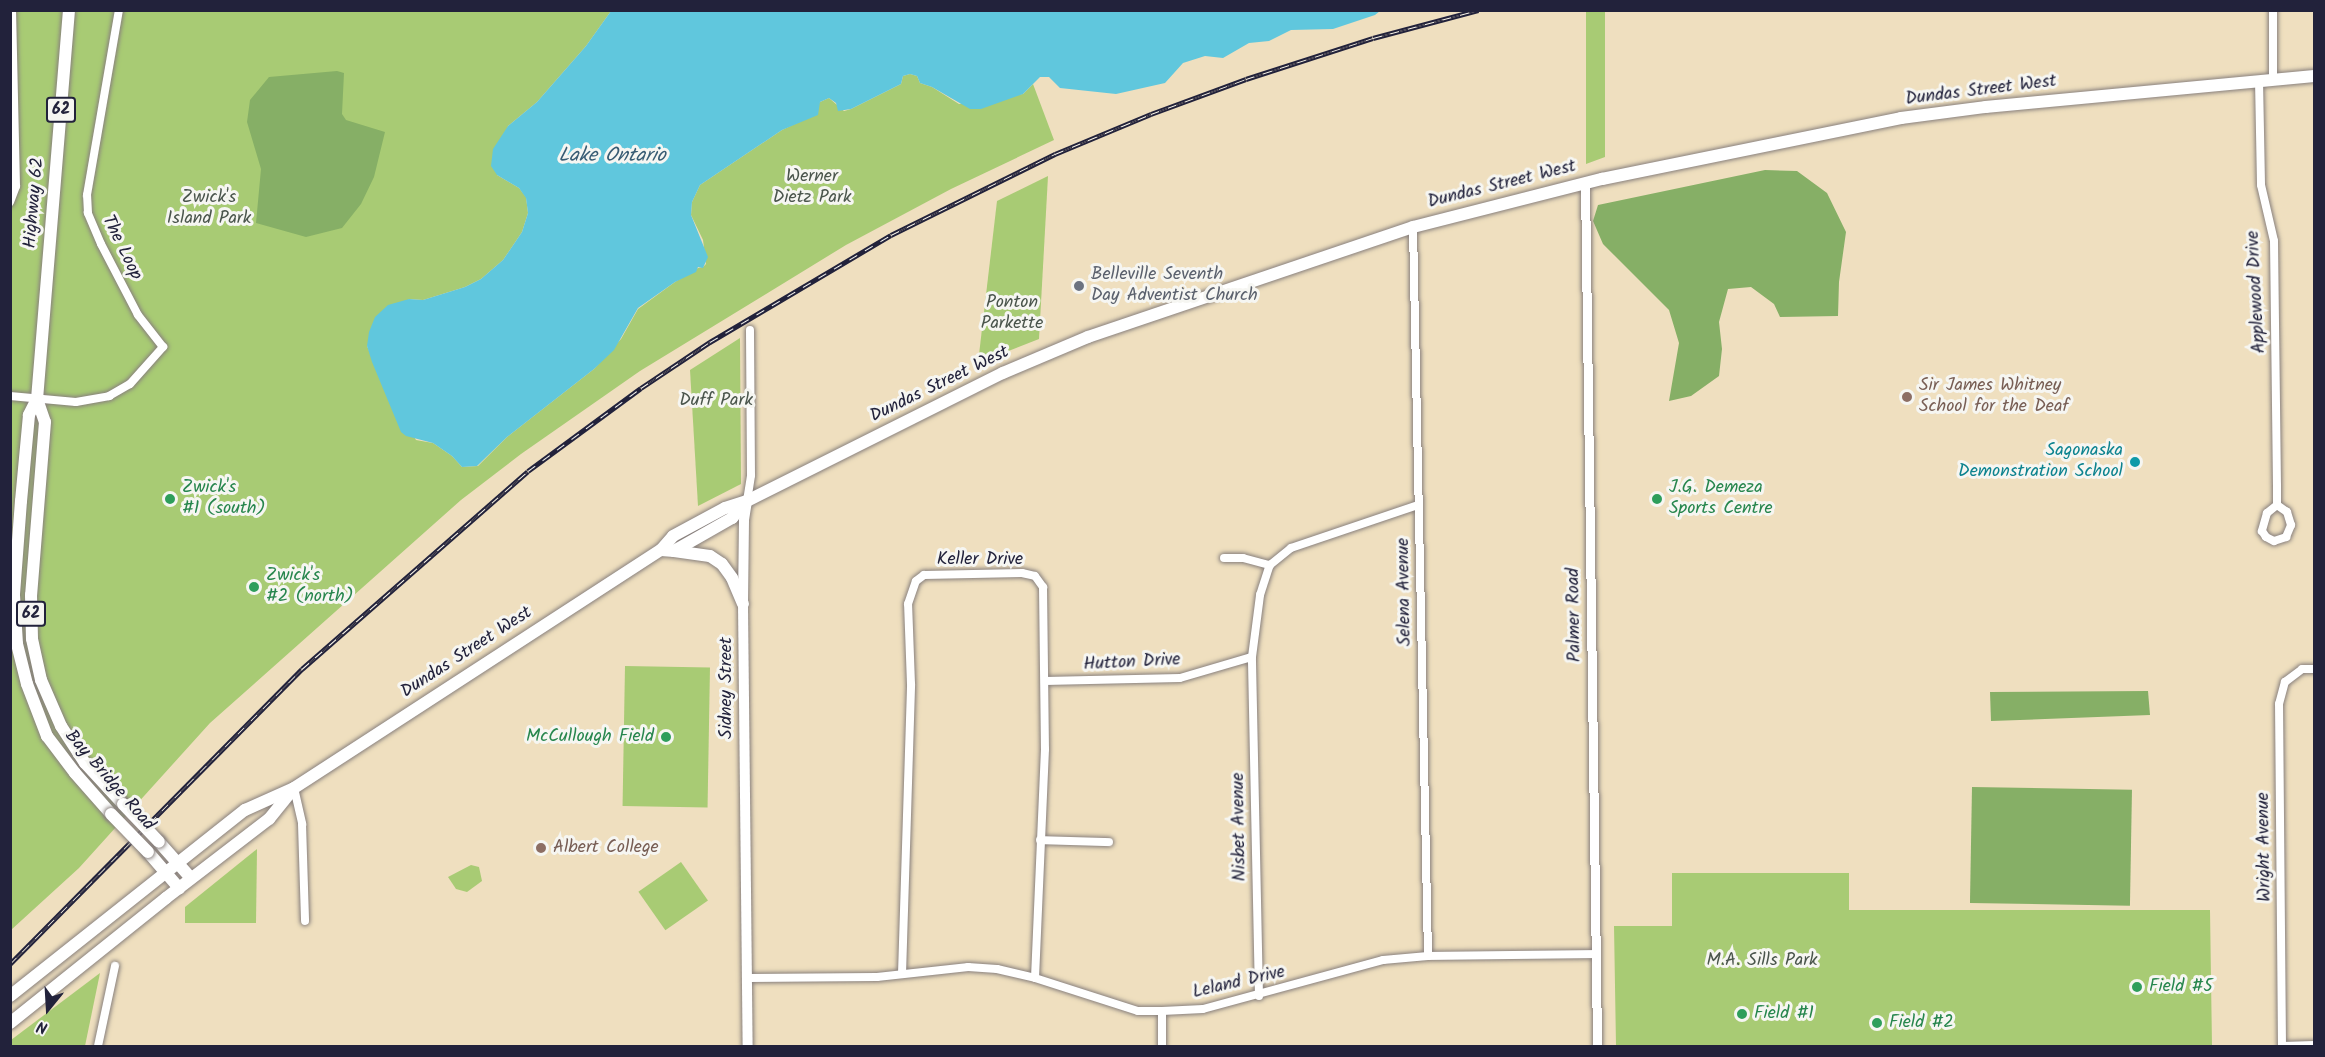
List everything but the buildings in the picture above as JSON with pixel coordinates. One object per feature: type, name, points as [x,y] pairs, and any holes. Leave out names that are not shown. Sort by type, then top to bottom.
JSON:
[{"type":"main road","name":"Highway 62","points":[[38,399],[69,10]]},
{"type":"main road","name":"Dundas Street West","points":[[10,996],[176,862],[245,810],[294,788],[667,550],[732,518],[747,501],[1004,373],[1078,341],[1413,227],[1586,183],[1901,118],[2314,76]]},
{"type":"main road","name":"Bay Bridge Road","points":[[38,399],[45,422],[31,595],[34,658],[61,726],[85,763],[191,878]]},
{"type":"main road","name":"Bay Bridge Road","points":[[38,399],[28,415],[14,595],[17,644],[27,684],[47,736],[75,774],[179,888]]},
{"type":"main road","name":"Sidney Street","points":[[747,501],[744,521],[743,604],[748,1047]]},
{"type":"main road","points":[[667,550],[710,556],[722,564],[732,578],[743,604]]},
{"type":"main road","name":"Dundas Street West","points":[[10,1023],[191,878],[269,819],[294,788]]},
{"type":"street","points":[[10,202],[16,186],[12,10]]},
{"type":"street","name":"The Loop","points":[[38,399],[76,402],[109,396],[130,384],[163,347],[138,315],[88,213],[87,195],[119,10]]},
{"type":"street","points":[[2273,10],[2273,79]]},
{"type":"street","name":"Applewood Drive","points":[[2259,80],[2261,185],[2274,241],[2277,505]]},
{"type":"street","name":"Palmer Road","points":[[1586,183],[1597,1047]]},
{"type":"street","name":"Selena Avenue","points":[[1413,227],[1428,956]]},
{"type":"street","name":"Sidney Street","points":[[747,501],[751,475],[750,330]]},
{"type":"street","points":[[13,396],[38,399]]},
{"type":"street","points":[[1252,657],[1260,595],[1270,565],[1291,548],[1418,505]]},
{"type":"street","name":"Applewood Drive","points":[[2277,505],[2287,512],[2291,525],[2286,537],[2274,541],[2266,537],[2262,526],[2266,513],[2277,505]]},
{"type":"street","points":[[1224,558],[1243,558],[1270,565]]},
{"type":"street","name":"Keller Drive","points":[[902,974],[911,684],[908,604],[916,581],[924,574],[1022,573],[1035,576],[1043,587],[1045,748],[1035,978]]},
{"type":"street","name":"Hutton Drive","points":[[1045,681],[1180,678],[1252,657]]},
{"type":"street","name":"Nisbet Avenue","points":[[1252,657],[1259,996]]},
{"type":"street","name":"Wright Avenue","points":[[2282,1046],[2279,704],[2285,682],[2302,669],[2314,669]]},
{"type":"street","points":[[294,788],[302,825],[305,921]]},
{"type":"street","points":[[1040,840],[1109,842]]},
{"type":"street","name":"Leland Drive","points":[[748,978],[876,978],[968,967],[997,969],[1035,978],[1138,1011],[1162,1011],[1203,1009],[1259,996],[1383,960],[1428,956],[1596,954]]},
{"type":"street","points":[[98,1047],[115,966]]},
{"type":"street","points":[[1162,1011],[1162,1047]]},
{"type":"street","points":[[2282,1046],[2314,1045]]},
{"type":"green space","name":"Zwick's Island Park","points":[[11,11],[611,11],[586,46],[537,102],[508,126],[497,175],[519,188],[526,197],[528,213],[522,232],[503,260],[481,279],[465,287],[423,300],[409,299],[367,346],[388,395],[416,440],[433,443],[452,456],[462,467],[478,466],[507,437],[594,369],[621,339],[638,309],[675,282],[706,264],[703,240],[691,215],[692,202],[700,185],[782,130],[799,122],[820,102],[829,98],[844,111],[851,109],[901,84],[903,76],[910,74],[917,76],[920,83],[932,87],[959,104],[1023,94],[1033,84],[1054,140],[951,189],[846,245],[640,371],[521,454],[461,500],[210,723],[79,868],[11,930]]},
{"type":"green space","points":[[1586,11],[1614,11],[1605,12],[1605,157],[1586,164]]},
{"type":"green space","points":[[337,71],[344,73],[342,114],[346,120],[385,132],[374,177],[361,204],[342,228],[306,237],[256,223],[261,169],[247,122],[250,100],[269,77]]},
{"type":"green space","points":[[1765,170],[1797,171],[1827,193],[1846,232],[1839,282],[1838,316],[1780,317],[1774,304],[1751,287],[1728,289],[1719,322],[1722,349],[1719,376],[1691,396],[1669,401],[1679,343],[1669,310],[1603,244],[1593,221],[1598,205]]},
{"type":"green space","name":"Ponton Parkette","points":[[1048,176],[1039,339],[978,363],[997,201]]},
{"type":"green space","name":"Duff Park","points":[[740,338],[741,484],[698,506],[690,370]]},
{"type":"green space","name":"McCullough Field","points":[[625,666],[710,667],[708,807],[623,806]]},
{"type":"green space","points":[[2148,691],[2150,715],[1991,721],[1990,692]]},
{"type":"green space","points":[[1972,787],[2132,790],[2130,906],[1970,903]]},
{"type":"green space","points":[[257,849],[256,923],[185,923],[185,907]]},
{"type":"green space","points":[[681,862],[708,901],[665,930],[638,892]]},
{"type":"green space","points":[[471,865],[479,867],[482,881],[467,892],[456,889],[448,877]]},
{"type":"green space","name":"M.A. Sills Park","points":[[1672,873],[1849,873],[1849,910],[2210,910],[2212,1046],[1616,1046],[1614,926],[1672,926]]},
{"type":"green space","points":[[100,973],[85,1046],[11,1046],[11,1040]]},
{"type":"water","name":"Lake Ontario","points":[[611,11],[1380,11],[1375,15],[1333,29],[1291,30],[1269,41],[1249,43],[1223,58],[1205,56],[1183,63],[1165,83],[1116,94],[1060,88],[1049,77],[1040,77],[1023,94],[981,109],[970,109],[932,87],[920,83],[917,76],[910,74],[903,76],[901,84],[851,109],[838,111],[836,103],[829,98],[820,102],[818,115],[782,130],[700,185],[692,202],[691,215],[708,257],[703,268],[698,267],[696,272],[675,282],[638,308],[614,350],[594,369],[507,437],[477,466],[462,467],[452,456],[433,443],[406,436],[401,432],[372,362],[367,346],[369,332],[375,317],[388,305],[409,299],[423,300],[465,287],[481,279],[503,260],[522,232],[528,213],[526,198],[519,188],[497,175],[491,166],[493,149],[508,126],[537,102],[586,46]]},
{"type":"railway","points":[[10,964],[302,669],[528,471],[641,388],[710,342],[891,235],[1055,154],[1151,114],[1246,79],[1373,38],[1478,10]]},
{"type":"place","name":"Belleville Seventh Day Adventist Church","points":[[1079,286]]},
{"type":"place","name":"Sir James Whitney School for the Deaf","points":[[1907,397]]},
{"type":"place","name":"Sagonaska Demonstration School","points":[[2135,462]]},
{"type":"place","name":"Zwick's #1 (south)","points":[[170,499]]},
{"type":"place","name":"J.G. Demeza Sports Centre","points":[[1657,499]]},
{"type":"place","name":"Zwick's #2 (north)","points":[[254,587]]},
{"type":"place","name":"McCullough Field","points":[[666,737]]},
{"type":"place","name":"Albert College","points":[[541,848]]},
{"type":"place","name":"Field #5","points":[[2137,987]]},
{"type":"place","name":"Field #1","points":[[1742,1014]]},
{"type":"place","name":"Field #2","points":[[1877,1023]]},
{"type":"park label","name":"Werner Dietz Park","points":[[812,188]]}]
